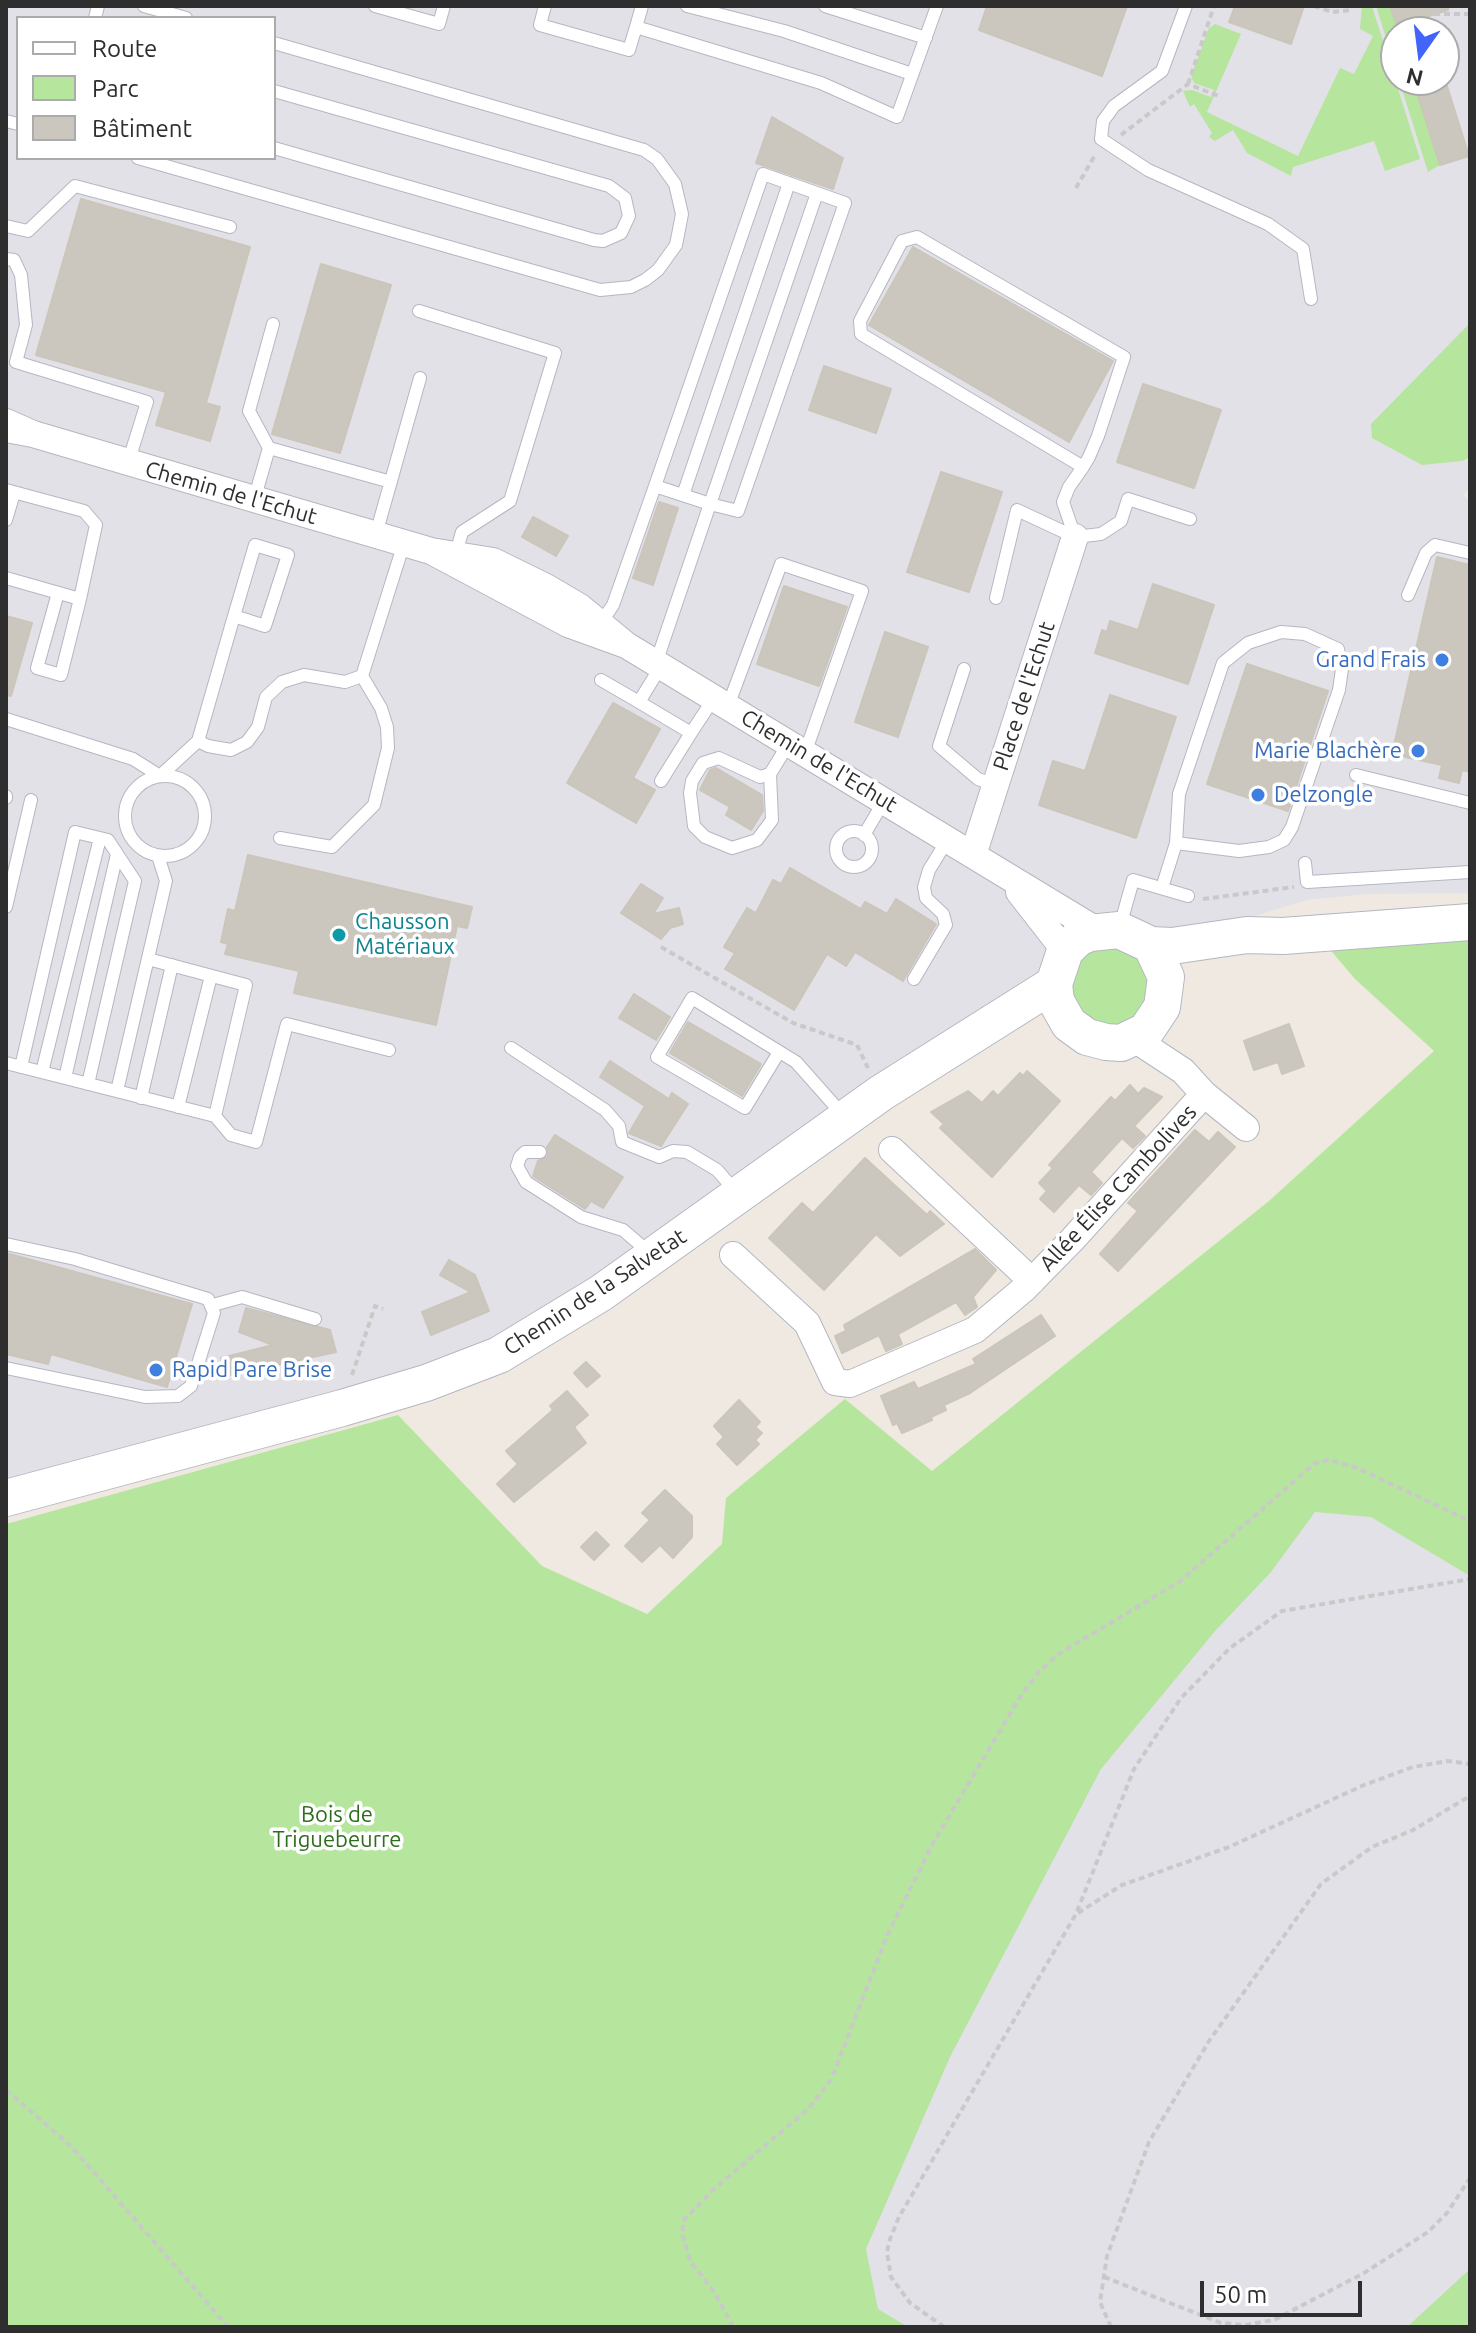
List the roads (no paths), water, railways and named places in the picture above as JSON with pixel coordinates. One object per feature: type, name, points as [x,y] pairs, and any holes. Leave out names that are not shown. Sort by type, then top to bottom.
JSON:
[{"type":"main road","points":[[1283,936],[1181,974],[1152,1016],[1121,1043],[1087,1037],[1069,1024],[1056,1001],[1054,984],[1065,951],[1078,938],[1123,936],[1172,946],[1247,935],[1283,936],[1470,922]]},
{"type":"main road","points":[[1123,936],[1166,977],[1152,1016]]},
{"type":"main road","name":"Chemin de la Salvetat","points":[[6,1498],[342,1408],[426,1383],[499,1355],[601,1293],[881,1093],[1054,984]]},
{"type":"main road","name":"Chemin de la Salvetat","points":[[954,1045],[1034,1026],[1069,1024]]},
{"type":"street","name":"Chemin de l'Echut","points":[[6,422],[33,434]]},
{"type":"street","name":"Chemin de l'Echut","points":[[6,429],[33,434],[404,543],[493,561],[580,607],[626,645],[948,839],[1010,880],[1123,936]]},
{"type":"street","name":"Place de l'Echut","points":[[973,855],[1075,537]]},
{"type":"street","name":"Chemin de l'Echut","points":[[443,552],[568,624],[626,645]]},
{"type":"street","name":"Chemin de l'Echut","points":[[1010,880],[1065,951]]},
{"type":"street","name":"Allée Élise Cambolives","points":[[1152,1016],[1183,1071],[1204,1094],[1246,1128]]},
{"type":"street","name":"Allée Élise Cambolives","points":[[733,1255],[807,1323],[835,1382],[850,1384],[975,1330],[1032,1281],[1204,1094]]},
{"type":"street","name":"Allée Élise Cambolives","points":[[892,1150],[1032,1281]]},
{"type":"lane","points":[[144,6],[179,16]]},
{"type":"lane","points":[[375,6],[439,24],[444,6]]},
{"type":"lane","points":[[545,6],[540,25],[629,50],[642,6]]},
{"type":"lane","points":[[687,6],[784,31],[912,74]]},
{"type":"lane","points":[[825,6],[926,38]]},
{"type":"lane","points":[[636,27],[821,83],[897,117],[937,6]]},
{"type":"lane","points":[[1186,6],[1162,71],[1114,106],[1103,121],[1101,139],[1107,146],[1148,170],[1268,224],[1303,249],[1311,299]]},
{"type":"lane","points":[[156,160],[600,290],[631,287],[645,280],[658,270],[676,245],[682,214],[675,184],[657,159],[644,150],[276,44]]},
{"type":"lane","points":[[276,92],[609,186],[625,198],[629,216],[627,226],[613,239],[594,240],[276,149]]},
{"type":"lane","points":[[600,624],[613,605],[763,174],[845,203],[738,511],[655,486]]},
{"type":"lane","points":[[683,495],[789,183]]},
{"type":"lane","points":[[6,226],[28,231],[75,186],[230,227]]},
{"type":"lane","points":[[639,702],[658,664],[817,193]]},
{"type":"lane","points":[[1075,537],[1063,502],[1083,467],[1098,436],[1124,357],[917,237],[902,241],[860,321],[861,334],[1083,467]]},
{"type":"lane","points":[[6,259],[14,260],[21,275],[26,325],[16,362],[147,402],[128,463]]},
{"type":"lane","points":[[419,311],[555,353],[510,501],[462,532],[443,552]]},
{"type":"lane","points":[[254,500],[269,448],[249,411],[273,324]]},
{"type":"lane","points":[[376,534],[420,378]]},
{"type":"lane","points":[[269,448],[391,482]]},
{"type":"lane","points":[[6,520],[10,492],[84,511],[94,519],[96,533],[61,675],[37,668],[58,593]]},
{"type":"lane","points":[[996,598],[1017,510],[1075,537],[1101,534],[1121,521],[1128,499],[1190,519]]},
{"type":"lane","points":[[280,838],[332,847],[374,805],[388,748],[387,727],[381,708],[362,676],[404,543]]},
{"type":"lane","points":[[6,719],[125,756],[160,776],[183,780],[192,786],[200,795],[206,817],[199,839],[191,847],[170,856],[147,852],[131,837],[125,815],[132,793],[140,785],[160,776],[198,741],[234,616],[255,545],[288,555],[265,626],[234,616]]},
{"type":"lane","points":[[1408,595],[1426,553],[1435,545],[1470,553]]},
{"type":"lane","points":[[661,781],[691,733],[721,702],[781,564],[862,591],[797,748],[770,774],[760,777],[710,758],[698,769],[692,781],[690,812],[694,826],[713,841],[732,848],[757,840],[772,820],[770,774]]},
{"type":"lane","points":[[6,578],[80,599]]},
{"type":"lane","points":[[1162,888],[1176,843],[1179,794],[1223,663],[1248,643],[1281,632],[1305,634],[1338,649],[1342,669],[1339,690],[1292,827],[1284,840],[1269,847],[1239,851],[1176,843]]},
{"type":"lane","points":[[964,669],[939,746],[978,779],[995,785]]},
{"type":"lane","points":[[198,741],[217,749],[240,747],[258,727],[266,697],[282,682],[304,675],[325,682],[345,682],[362,676]]},
{"type":"lane","points":[[601,680],[691,733]]},
{"type":"lane","points":[[1356,775],[1470,803]]},
{"type":"lane","points":[[6,907],[31,800]]},
{"type":"lane","points":[[864,835],[884,801]]},
{"type":"lane","points":[[21,1067],[75,832],[108,840],[135,881],[88,1084]]},
{"type":"lane","points":[[42,1072],[100,838]]},
{"type":"lane","points":[[914,979],[946,925],[943,914],[926,898],[924,887],[929,870],[948,839]]},
{"type":"lane","points":[[65,1078],[117,854]]},
{"type":"lane","points":[[117,1091],[166,881],[158,856]]},
{"type":"lane","points":[[1305,863],[1307,882],[1470,872]]},
{"type":"lane","points":[[1123,936],[1133,880],[1188,896]]},
{"type":"lane","points":[[148,959],[246,985],[215,1116]]},
{"type":"lane","points":[[141,1098],[172,965]]},
{"type":"lane","points":[[178,1107],[211,976]]},
{"type":"lane","points":[[779,1052],[745,1108],[657,1057],[692,998],[796,1062],[846,1118]]},
{"type":"lane","points":[[6,1063],[215,1116],[231,1135],[256,1142],[287,1024],[389,1050]]},
{"type":"lane","points":[[511,1048],[605,1110],[619,1126],[622,1142],[632,1149],[659,1157],[673,1151],[687,1152],[717,1170],[739,1195]]},
{"type":"lane","points":[[540,1152],[525,1152],[520,1157],[517,1166],[526,1182],[581,1217],[623,1230],[654,1256]]},
{"type":"lane","points":[[6,1244],[75,1259],[208,1299],[214,1313],[194,1380],[187,1391],[178,1396],[145,1397],[6,1368]]},
{"type":"lane","points":[[213,1305],[242,1297],[315,1319]]},
{"type":"place","name":"Grand Frais","points":[[1442,660]]},
{"type":"place","name":"Marie Blachère","points":[[1418,751]]},
{"type":"place","name":"Delzongle","points":[[1258,795]]},
{"type":"place","name":"Chausson Matériaux","points":[[339,935]]},
{"type":"place","name":"Rapid Pare Brise","points":[[156,1370]]},
{"type":"park label","name":"Bois de Triguebeurre","points":[[337,1828]]}]
